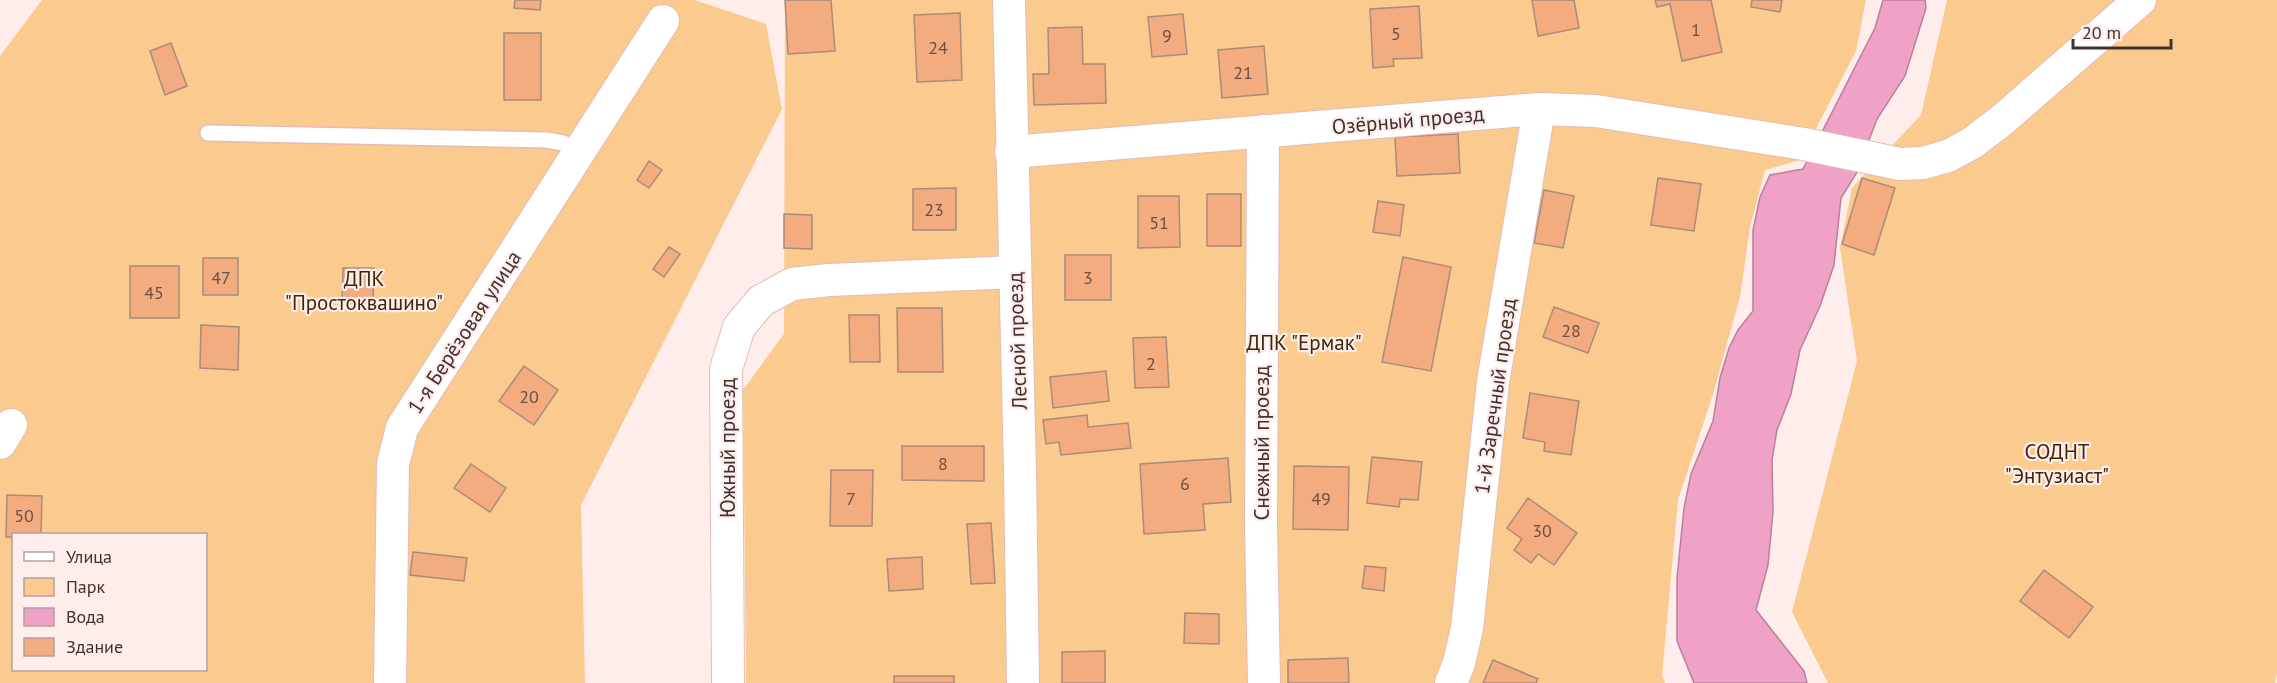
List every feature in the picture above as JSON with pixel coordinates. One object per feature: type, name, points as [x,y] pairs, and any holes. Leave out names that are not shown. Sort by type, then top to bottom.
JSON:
[{"type":"street","name":"Лесной проезд","points":[[1009,0],[1023,683]]},
{"type":"street","name":"Озёрный проезд","points":[[1011,152],[1539,109],[1596,111],[1804,144],[1900,164],[1923,163],[1948,156],[1972,143],[2001,121],[2130,6]]},
{"type":"street","name":"1-я Берёзовая улица","points":[[390,683],[393,464],[402,428],[663,21]]},
{"type":"street","name":"1-й Заречный проезд","points":[[1451,683],[1459,663],[1467,628],[1493,382],[1539,109]]},
{"type":"street","name":"Снежный проезд","points":[[1263,131],[1261,525],[1264,683]]},
{"type":"street","name":"Южный проезд","points":[[728,683],[726,369],[739,327],[761,301],[792,284],[829,280],[1015,272]]},
{"type":"lane","points":[[208,133],[546,140],[563,143],[580,150]]},
{"type":"green space","name":"ДПК \"Простоквашино\"","points":[[42,0],[695,0],[766,24],[782,109],[581,505],[585,683],[0,683],[0,56]]},
{"type":"green space","name":"ДПК \"Ермак\"","points":[[785,0],[1866,0],[1856,51],[1800,160],[1765,170],[1750,227],[1740,297],[1713,394],[1678,500],[1662,675],[1665,683],[746,683],[743,390],[784,334]]},
{"type":"green space","name":"СОДНТ \"Энтузиаст\"","points":[[1947,0],[2277,0],[2277,673],[2275,683],[1828,683],[1792,612],[1857,361],[1840,248],[1852,188],[1921,115]]},
{"type":"water","points":[[1883,0],[1925,0],[1926,8],[1905,76],[1877,119],[1856,174],[1841,198],[1834,265],[1820,306],[1800,350],[1791,394],[1777,430],[1772,460],[1773,512],[1768,565],[1756,610],[1804,671],[1807,683],[1694,683],[1677,641],[1677,578],[1684,508],[1691,474],[1713,421],[1720,378],[1729,348],[1738,330],[1753,311],[1753,230],[1760,197],[1770,175],[1803,169],[1875,28]]},
{"type":"building","points":[[515,0],[541,0],[540,10],[514,8]]},
{"type":"building","points":[[785,0],[831,0],[835,51],[788,54]]},
{"type":"building","points":[[1532,0],[1574,0],[1579,28],[1538,36]]},
{"type":"building","points":[[1655,0],[1711,0],[1722,52],[1682,61],[1670,4],[1657,7]]},
{"type":"building","points":[[1752,0],[1782,0],[1780,12],[1751,7]]},
{"type":"building","points":[[1419,6],[1422,58],[1393,59],[1394,66],[1373,68],[1370,9]]},
{"type":"building","points":[[960,13],[962,80],[917,82],[914,15]]},
{"type":"building","points":[[1183,14],[1187,54],[1152,57],[1148,17]]},
{"type":"building","points":[[1082,27],[1083,64],[1105,64],[1106,103],[1034,105],[1033,74],[1049,74],[1048,28]]},
{"type":"building","points":[[504,33],[541,33],[541,100],[504,100]]},
{"type":"building","points":[[171,43],[187,86],[165,95],[150,51]]},
{"type":"building","points":[[1264,46],[1268,94],[1222,98],[1218,50]]},
{"type":"building","points":[[1458,134],[1460,173],[1397,176],[1395,137]]},
{"type":"building","points":[[649,161],[662,170],[649,188],[637,180]]},
{"type":"building","points":[[1658,178],[1701,184],[1694,231],[1651,225]]},
{"type":"building","points":[[1862,178],[1895,188],[1874,255],[1842,244]]},
{"type":"building","points":[[956,188],[956,230],[913,230],[913,189]]},
{"type":"building","points":[[1544,190],[1574,196],[1563,248],[1534,243]]},
{"type":"building","points":[[1207,194],[1241,194],[1241,246],[1207,246]]},
{"type":"building","points":[[1138,196],[1179,196],[1180,247],[1138,248]]},
{"type":"building","points":[[1378,201],[1404,205],[1400,236],[1373,232]]},
{"type":"building","points":[[784,214],[812,215],[812,249],[784,248]]},
{"type":"building","points":[[669,247],[680,254],[664,277],[653,269]]},
{"type":"building","points":[[1065,255],[1111,255],[1111,300],[1065,300]]},
{"type":"building","points":[[1403,257],[1451,267],[1431,371],[1382,362]]},
{"type":"building","points":[[203,258],[238,258],[238,295],[203,295]]},
{"type":"building","points":[[130,266],[179,266],[179,318],[130,318]]},
{"type":"building","points":[[343,268],[374,268],[373,303],[342,303]]},
{"type":"building","points":[[1554,307],[1599,323],[1588,353],[1543,337]]},
{"type":"building","points":[[897,308],[942,308],[943,372],[898,372]]},
{"type":"building","points":[[849,315],[879,315],[880,362],[850,362]]},
{"type":"building","points":[[201,325],[239,327],[238,370],[200,368]]},
{"type":"building","points":[[1166,337],[1169,387],[1135,388],[1133,338]]},
{"type":"building","points":[[524,366],[558,390],[534,425],[499,401]]},
{"type":"building","points":[[1106,371],[1109,401],[1053,408],[1050,377]]},
{"type":"building","points":[[1530,393],[1579,401],[1571,455],[1544,451],[1545,442],[1523,438]]},
{"type":"building","points":[[1087,415],[1088,427],[1128,423],[1131,448],[1061,455],[1059,442],[1046,444],[1043,420]]},
{"type":"building","points":[[902,446],[984,446],[984,481],[902,480]]},
{"type":"building","points":[[1372,457],[1422,462],[1418,500],[1400,499],[1399,507],[1367,503]]},
{"type":"building","points":[[1228,458],[1231,502],[1203,504],[1205,530],[1144,534],[1140,464]]},
{"type":"building","points":[[471,464],[506,488],[490,512],[454,488]]},
{"type":"building","points":[[1294,466],[1349,467],[1348,530],[1293,529]]},
{"type":"building","points":[[831,470],[873,470],[872,526],[830,526]]},
{"type":"building","points":[[7,495],[42,496],[41,533],[12,533],[12,537],[6,537]]},
{"type":"building","points":[[1528,498],[1577,533],[1554,565],[1538,554],[1531,563],[1514,550],[1522,539],[1507,528]]},
{"type":"building","points":[[991,523],[995,583],[971,584],[967,524]]},
{"type":"building","points":[[413,552],[467,558],[464,581],[410,575]]},
{"type":"building","points":[[922,557],[923,589],[889,591],[887,559]]},
{"type":"building","points":[[1365,566],[1386,568],[1384,591],[1362,588]]},
{"type":"building","points":[[2044,570],[2093,607],[2069,638],[2020,601]]},
{"type":"building","points":[[1185,613],[1219,614],[1219,644],[1184,643]]},
{"type":"building","points":[[1105,651],[1105,683],[1062,683],[1062,652]]},
{"type":"building","points":[[1348,658],[1349,683],[1288,683],[1288,660]]},
{"type":"building","points":[[1493,660],[1538,679],[1536,683],[1483,683]]},
{"type":"building","points":[[894,676],[954,676],[954,683],[894,683]]}]
